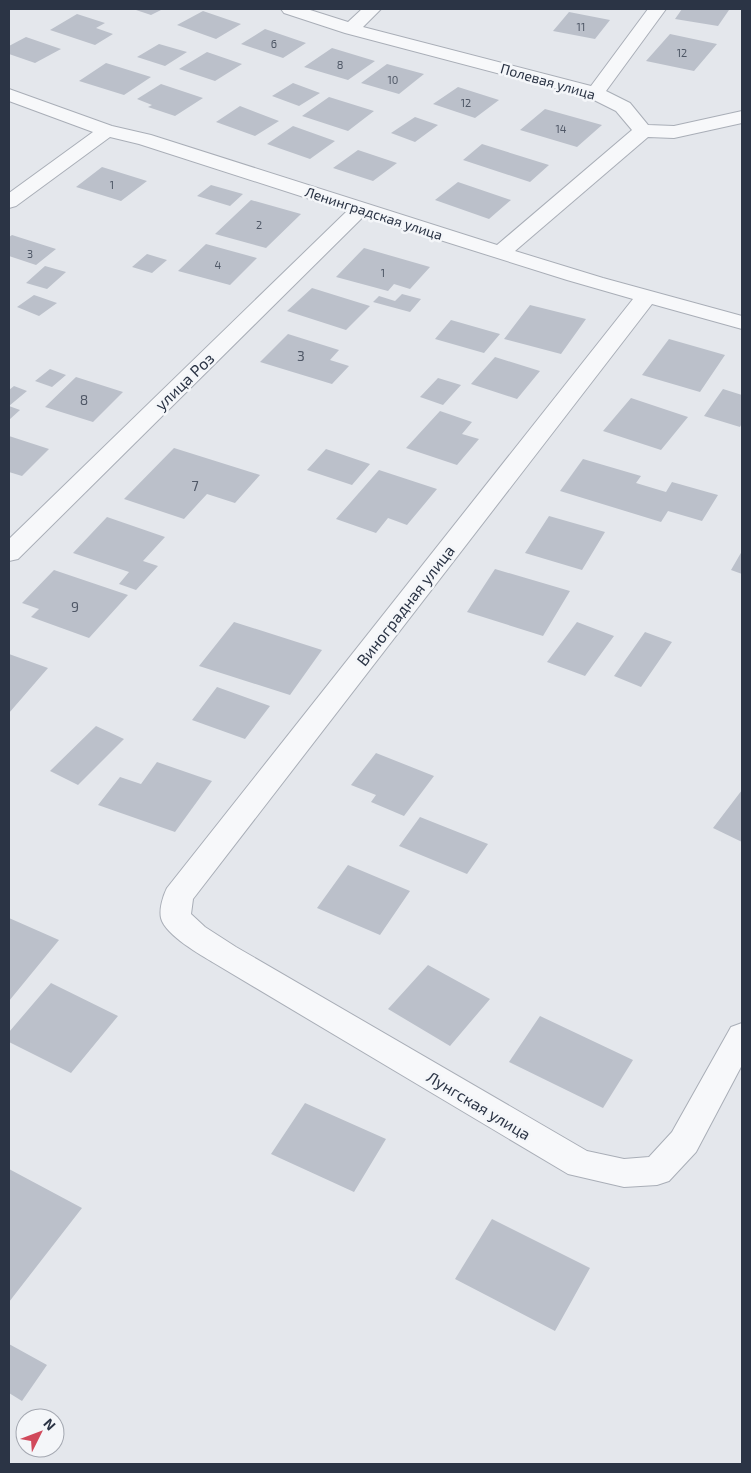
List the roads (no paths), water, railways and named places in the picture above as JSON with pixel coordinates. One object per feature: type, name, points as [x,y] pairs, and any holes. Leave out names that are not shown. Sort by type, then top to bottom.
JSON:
[{"type":"street","name":"Полевая улица","points":[[290,9],[351,29],[596,93],[623,107],[643,131]]},
{"type":"street","points":[[351,29],[372,9]]},
{"type":"street","points":[[596,93],[657,9]]},
{"type":"street","name":"Ленинградская улица","points":[[9,95],[107,131],[144,139],[500,253],[646,297],[714,313],[742,324]]},
{"type":"street","points":[[500,253],[643,131],[674,132],[742,117]]},
{"type":"street","points":[[9,202],[107,131]]},
{"type":"street","name":"улица Роз","points":[[9,553],[360,209]]},
{"type":"street","name":"Виноградная улица","points":[[176,918],[178,896],[646,297]]},
{"type":"street","name":"Лунгская улица","points":[[176,918],[194,936],[225,955],[580,1164],[606,1170],[624,1173],[657,1171],[684,1142],[742,1036]]}]
